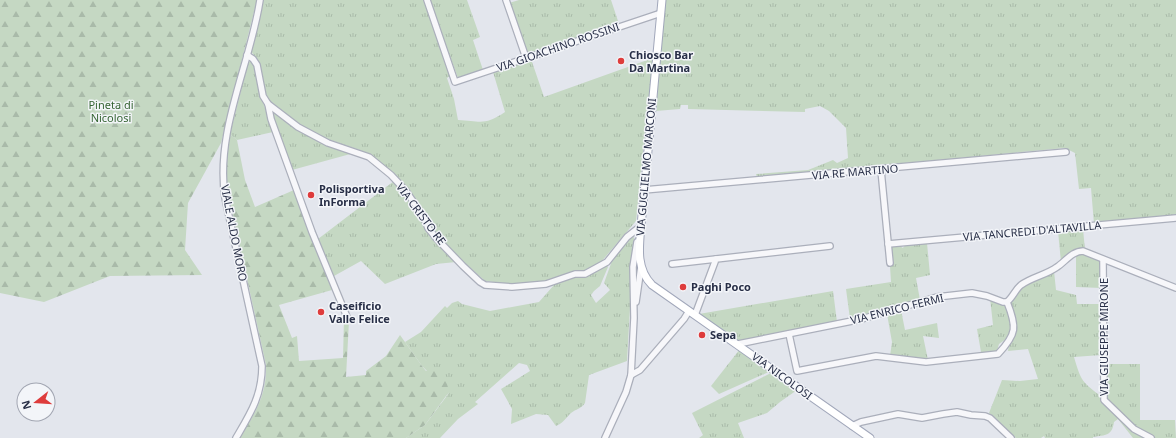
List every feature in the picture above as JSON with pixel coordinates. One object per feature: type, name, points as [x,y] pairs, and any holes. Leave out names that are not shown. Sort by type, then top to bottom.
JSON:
[{"type":"main road","name":"VIA GUGLIELMO MARCONI","points":[[662,0],[639,250],[641,266],[647,280],[652,286],[692,313]]},
{"type":"main road","name":"VIA NICOLOSI","points":[[692,313],[870,438]]},
{"type":"street","name":"VIALE ALDO MORO","points":[[236,438],[256,400],[262,376],[260,356],[225,198],[223,171],[224,145],[260,0]]},
{"type":"street","name":"VIA GIOACHINO ROSSINI","points":[[427,0],[455,82],[661,13]]},
{"type":"street","points":[[506,0],[526,58]]},
{"type":"street","points":[[247,55],[253,59],[257,65],[263,96],[268,104],[271,119],[312,232],[347,317]]},
{"type":"street","name":"VIA CRISTO RE","points":[[268,104],[298,127],[328,143],[369,157],[391,175],[406,191],[423,216],[428,228],[436,238],[463,266],[485,285],[512,287],[546,284],[575,274],[585,274],[607,262],[628,237],[641,226]]},
{"type":"street","name":"VIA RE MARTINO","points":[[644,190],[881,170],[1066,152]]},
{"type":"street","points":[[881,170],[890,263]]},
{"type":"street","name":"VIA TANCREDI D'ALTAVILLA","points":[[888,244],[1176,218]]},
{"type":"street","points":[[634,318],[633,267],[641,226]]},
{"type":"street","points":[[672,264],[830,246]]},
{"type":"street","points":[[789,334],[797,371],[876,356],[926,362],[998,354],[1010,340],[1013,330],[1014,322],[1007,302],[1020,286],[1057,267],[1077,252],[1083,251],[1176,288]]},
{"type":"street","points":[[630,375],[640,370],[692,313],[716,259]]},
{"type":"street","name":"VIA GIUSEPPE MIRONE","points":[[1104,260],[1104,400],[1129,426],[1151,438]]},
{"type":"street","points":[[606,438],[626,392],[630,375],[634,318],[641,266]]},
{"type":"street","name":"VIA ENRICO FERMI","points":[[738,344],[862,319],[937,298],[972,293],[1007,302]]},
{"type":"street","points":[[852,426],[861,422],[898,414],[922,418],[957,412],[990,418],[1011,438]]},
{"type":"green space","name":"Pineta di Nicolosi","points":[[0,0],[257,0],[221,143],[188,203],[185,250],[202,275],[110,276],[44,302],[0,293]]},
{"type":"green space","points":[[263,0],[424,0],[451,75],[447,78],[454,99],[458,120],[482,122],[492,119],[505,112],[493,72],[531,59],[544,97],[653,58],[636,221],[601,262],[585,270],[575,271],[547,282],[512,284],[485,281],[454,253],[432,230],[410,190],[408,190],[369,155],[360,150],[309,131],[296,123],[269,100],[261,83],[258,61],[251,51]]},
{"type":"green space","points":[[429,0],[467,0],[480,37],[473,40],[483,70],[458,78]]},
{"type":"green space","points":[[519,0],[611,0],[619,24],[528,56],[509,3]]},
{"type":"green space","points":[[665,0],[1176,0],[1176,217],[1094,224],[1091,188],[1079,189],[1075,153],[1065,148],[757,177],[756,174],[808,170],[833,160],[837,163],[848,158],[846,128],[829,111],[820,106],[805,109],[805,112],[688,109],[688,105],[681,105],[680,109],[656,111]]},
{"type":"green space","points":[[251,61],[255,66],[259,90],[273,132],[237,140],[230,134],[248,63]]},
{"type":"green space","points":[[275,111],[297,128],[354,153],[292,170],[273,120],[273,114]]},
{"type":"green space","points":[[230,134],[237,140],[245,180],[255,207],[294,190],[332,290],[279,305],[292,338],[297,336],[299,361],[343,358],[344,319],[349,321],[346,377],[366,375],[366,371],[386,356],[400,335],[426,371],[444,367],[449,393],[425,425],[406,438],[240,438],[255,412],[262,395],[266,376],[266,365],[227,188],[226,153]]},
{"type":"green space","points":[[394,181],[421,217],[430,237],[456,262],[436,264],[385,284],[361,261],[334,276],[318,239]]},
{"type":"green space","points":[[1083,229],[1085,250],[1061,262],[1058,231]]},
{"type":"green space","points":[[634,237],[627,361],[589,375],[585,403],[582,407],[571,413],[563,422],[556,426],[548,415],[536,414],[511,424],[512,409],[501,389],[530,371],[527,365],[519,363],[475,402],[478,404],[458,419],[440,438],[406,438],[425,425],[449,393],[422,366],[405,342],[421,332],[445,306],[447,308],[452,303],[458,301],[462,304],[490,311],[539,302],[554,285],[605,264],[608,267],[600,286],[591,295],[596,303],[610,290],[604,283],[613,258],[629,239]]},
{"type":"green space","points":[[927,243],[930,275],[916,278],[920,300],[850,319],[846,289],[891,282],[890,266],[893,265],[891,247],[901,245],[902,248],[905,245]]},
{"type":"green space","points":[[1083,254],[1100,261],[1101,288],[1076,287],[1076,255]]},
{"type":"green space","points":[[1054,271],[1056,290],[1076,295],[1077,304],[1101,304],[1101,355],[1074,357],[1083,380],[1090,388],[1102,397],[1102,400],[1149,438],[1133,438],[1118,419],[1114,422],[1112,430],[1108,434],[1093,438],[1045,438],[1044,436],[1041,438],[1016,438],[989,413],[1002,380],[1020,381],[1038,379],[1028,349],[1008,351],[1014,313],[1010,302],[1023,286]]},
{"type":"green space","points":[[833,291],[837,322],[740,342],[699,314]]},
{"type":"green space","points":[[990,298],[1005,305],[1013,324],[1009,337],[999,344],[997,351],[987,353],[981,352],[977,329],[993,325]]},
{"type":"green space","points":[[901,310],[905,330],[937,323],[939,338],[923,336],[928,360],[890,356],[892,342],[887,314]]},
{"type":"green space","points":[[740,349],[771,371],[719,394],[711,386]]},
{"type":"green space","points":[[1105,364],[1140,364],[1140,420],[1175,420],[1176,438],[1152,438],[1134,428],[1105,401]]},
{"type":"green space","points":[[773,372],[797,390],[767,413],[738,423],[744,438],[699,438],[703,435],[692,413]]},
{"type":"place","name":"Chiosco Bar Da Martina","points":[[621,61]]},
{"type":"place","name":"Polisportiva InForma","points":[[311,195]]},
{"type":"place","name":"Paghi Poco","points":[[683,287]]},
{"type":"place","name":"Caseificio Valle Felice","points":[[321,312]]},
{"type":"place","name":"Sepa","points":[[702,335]]}]
